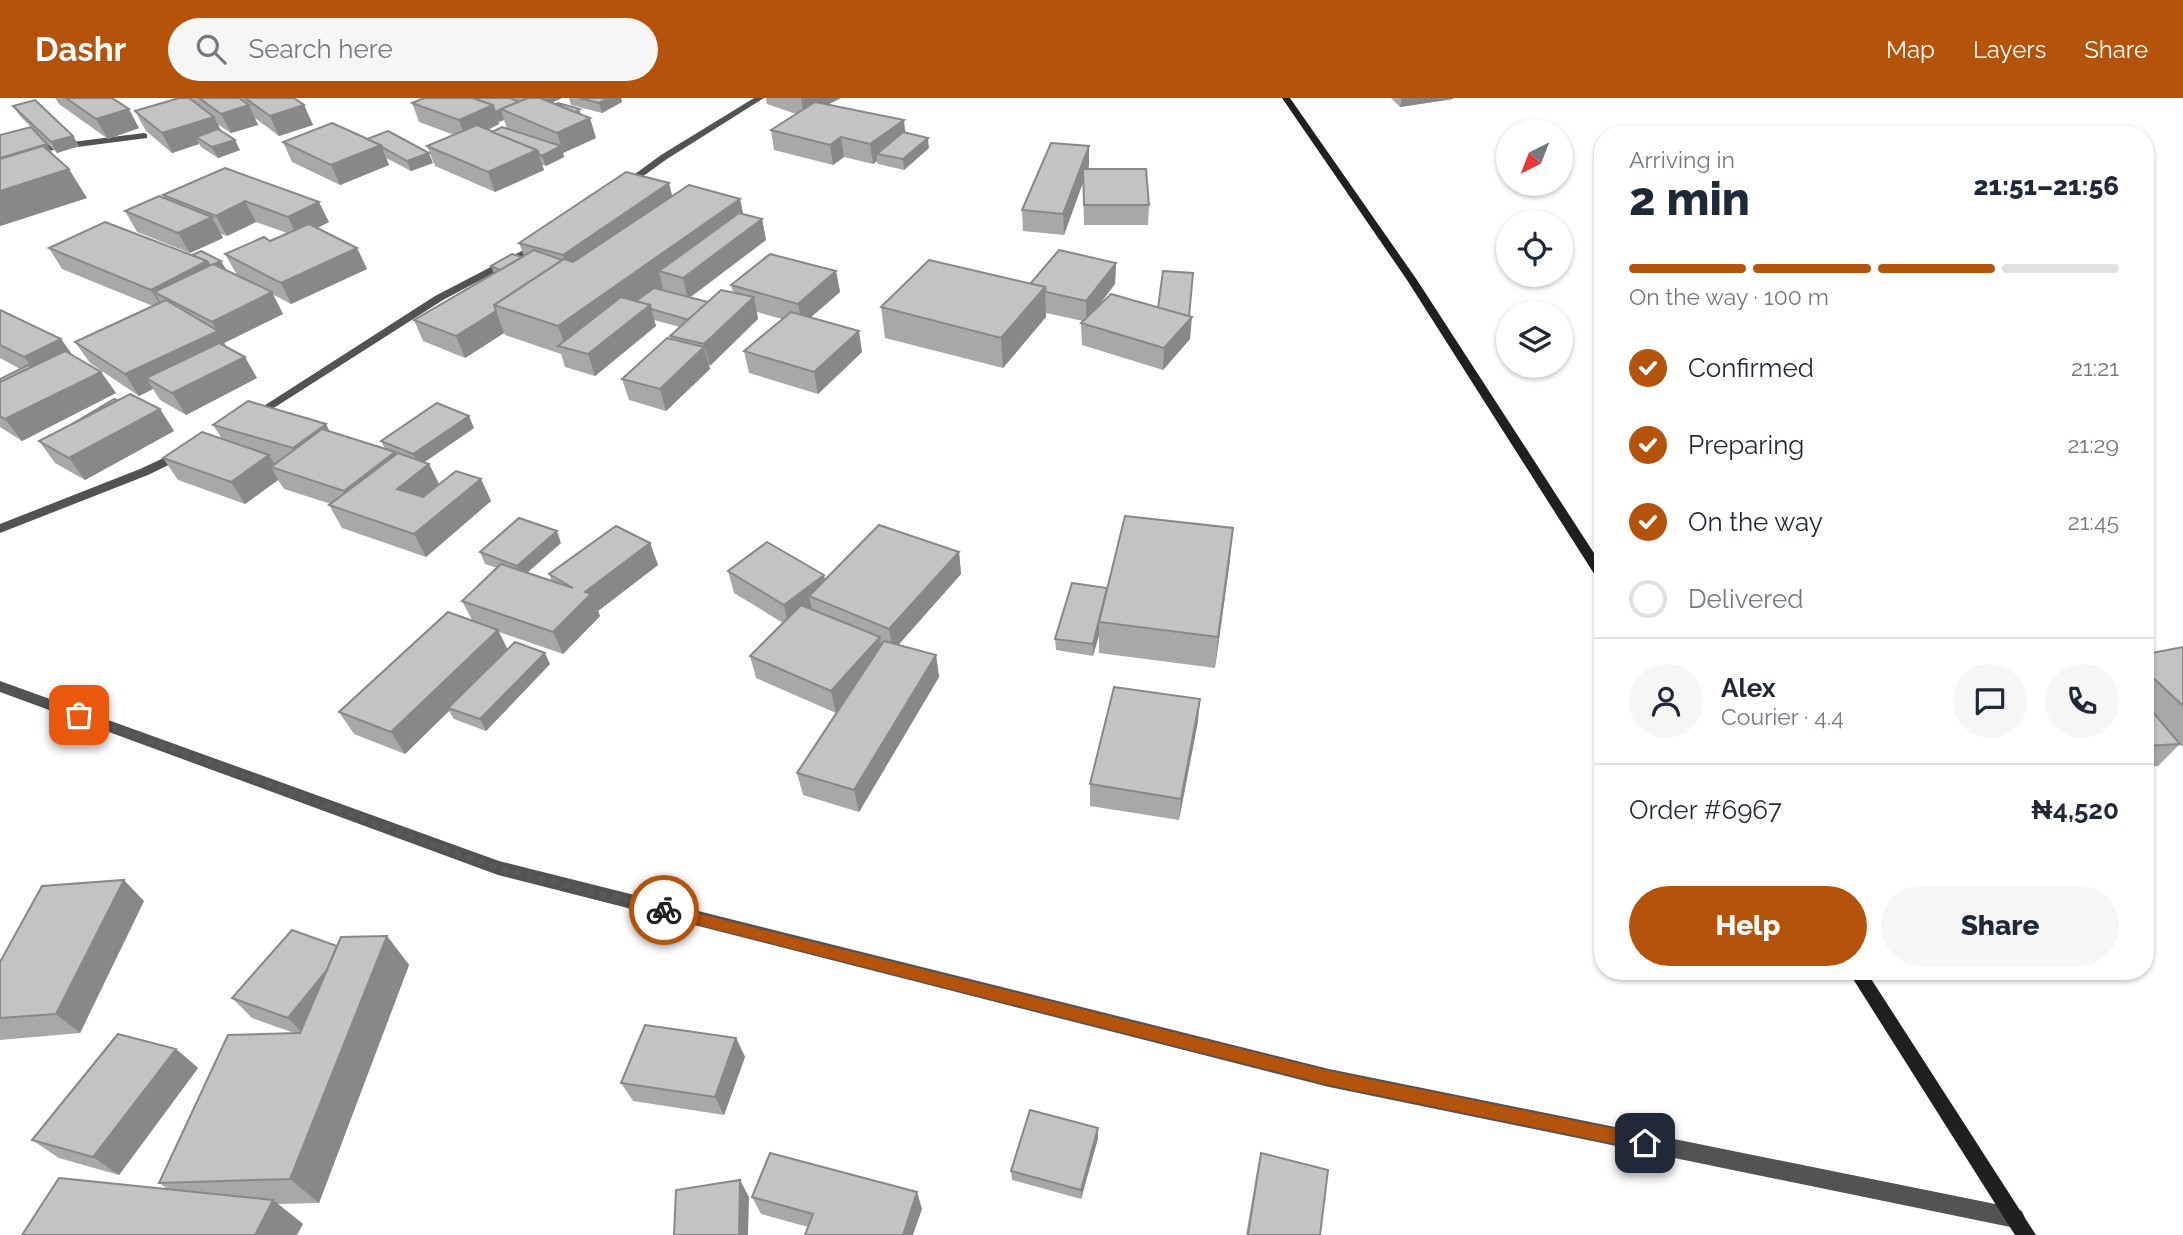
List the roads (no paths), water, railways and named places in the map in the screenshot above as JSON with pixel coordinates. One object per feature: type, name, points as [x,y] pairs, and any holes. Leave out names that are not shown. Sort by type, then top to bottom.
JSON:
[{"type":"main road","points":[[1286,98],[1412,279],[1594,563]]},
{"type":"main road","points":[[1862,980],[2026,1235]]},
{"type":"street","points":[[612,195],[664,157],[760,98]]},
{"type":"street","points":[[0,154],[144,136]]},
{"type":"street","points":[[244,422],[307,385],[385,331],[439,298],[547,240]]},
{"type":"street","points":[[0,529],[144,472],[199,445]]},
{"type":"street","points":[[0,686],[498,868],[1329,1078],[2015,1218]]}]
